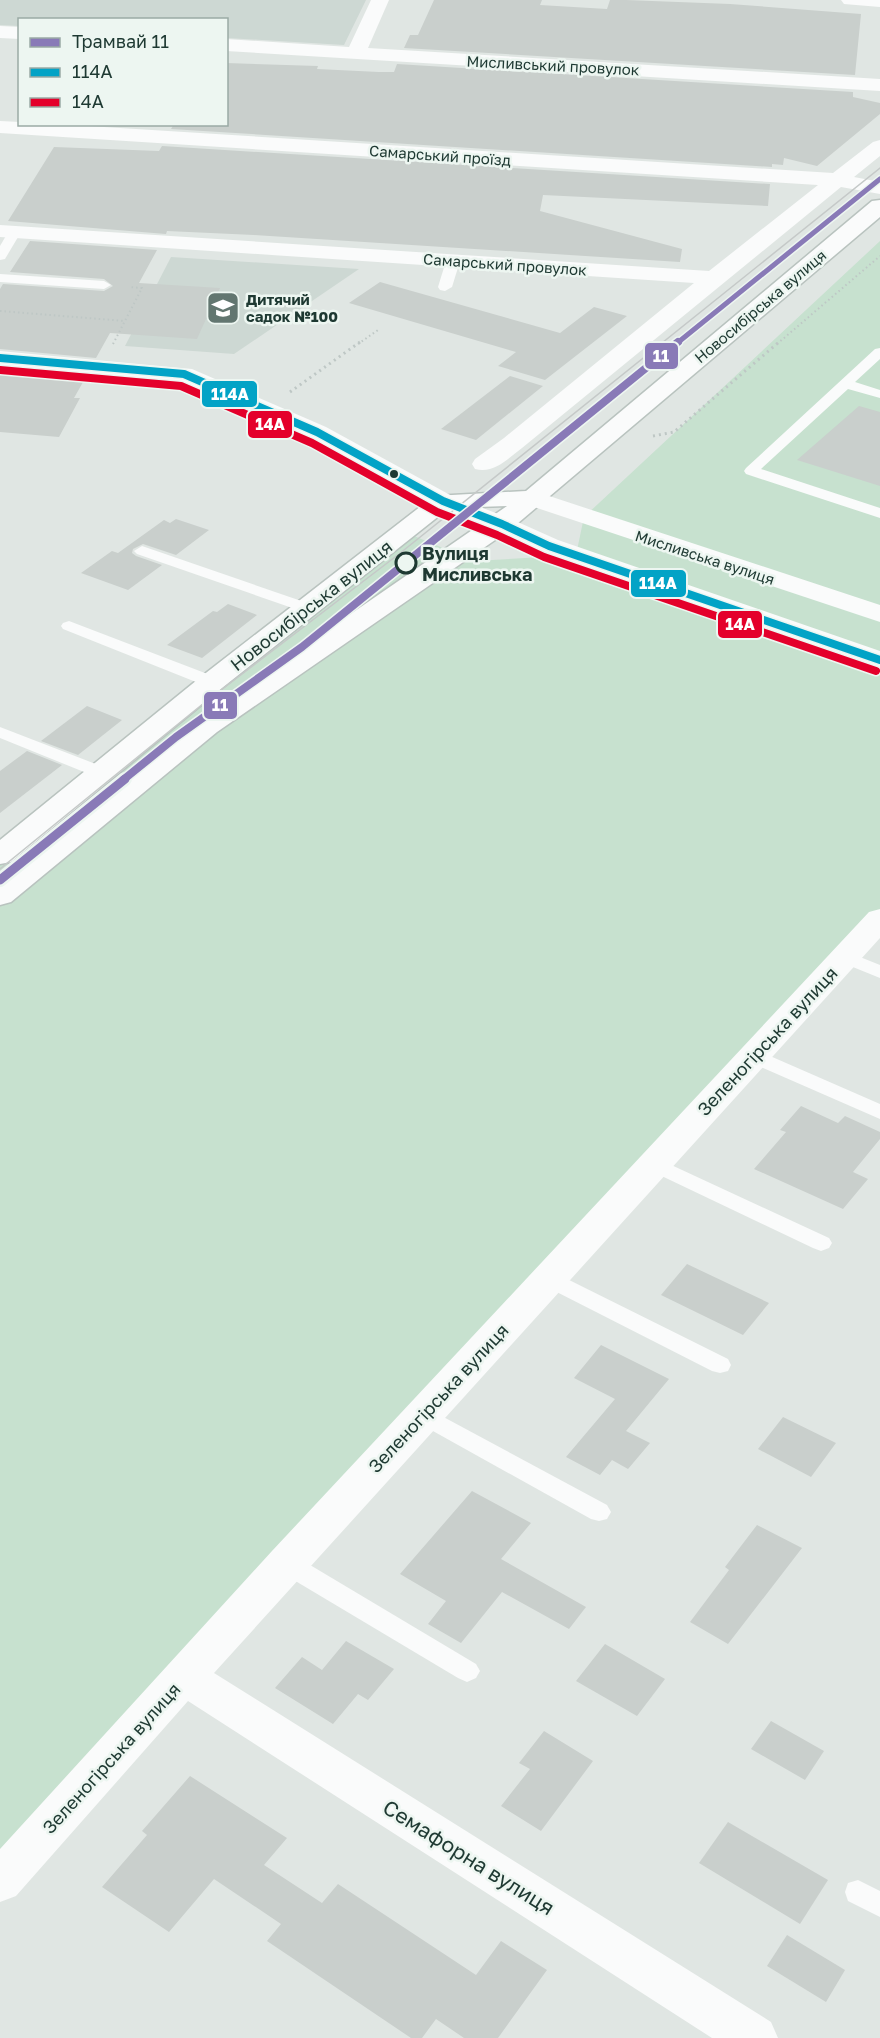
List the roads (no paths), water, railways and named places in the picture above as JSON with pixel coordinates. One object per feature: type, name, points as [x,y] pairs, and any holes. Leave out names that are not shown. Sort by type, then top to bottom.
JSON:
[{"type":"street","points":[[356,53],[380,0]]},
{"type":"street","points":[[850,0],[880,2]]},
{"type":"street","points":[[0,32],[18,33]]},
{"type":"street","name":"Мисливський провулок","points":[[228,45],[880,85]]},
{"type":"street","name":"Самарський проїзд","points":[[0,127],[837,180],[880,188]]},
{"type":"street","points":[[484,464],[880,146]]},
{"type":"street","name":"Новосибірська вулиця","points":[[0,895],[207,726],[502,524],[880,206]]},
{"type":"street","name":"Самарський провулок","points":[[8,231],[714,278]]},
{"type":"street","points":[[0,358],[162,370],[184,374],[317,432],[443,501],[546,544],[880,660]]},
{"type":"street","points":[[443,501],[531,498]]},
{"type":"street","name":"Мисливська вулиця","points":[[531,498],[880,614]]},
{"type":"street","name":"Новосибірська вулиця","points":[[0,855],[212,682],[443,501]]},
{"type":"street","points":[[474,544],[546,544]]},
{"type":"street","points":[[307,608],[351,627]]},
{"type":"street","name":"Зеленогірська вулиця","points":[[0,1881],[286,1563],[880,919]]},
{"type":"street","name":"Семафорна вулиця","points":[[184,1676],[754,2038]]},
{"type":"lane","points":[[0,256],[8,231]]},
{"type":"lane","points":[[445,287],[453,261]]},
{"type":"lane","points":[[0,278],[104,285]]},
{"type":"lane","points":[[880,352],[751,471],[880,513]]},
{"type":"lane","points":[[845,384],[880,394]]},
{"type":"lane","points":[[142,551],[307,608]]},
{"type":"lane","points":[[69,626],[212,682]]},
{"type":"lane","points":[[0,732],[100,772]]},
{"type":"lane","points":[[845,957],[880,972]]},
{"type":"lane","points":[[754,1056],[880,1112]]},
{"type":"lane","points":[[654,1164],[821,1243]]},
{"type":"lane","points":[[549,1278],[720,1365]]},
{"type":"lane","points":[[423,1415],[599,1512]]},
{"type":"lane","points":[[286,1563],[467,1671]]},
{"type":"tram line","points":[[0,869],[204,703],[399,554],[880,168]]},
{"type":"tram line","name":"11","points":[[0,880],[176,737],[302,647],[880,179]]},
{"type":"place","name":"Дитячий садок №100","points":[[223,308]]},
{"type":"place","name":"Вулиця Мисливська","points":[[406,563]]}]
